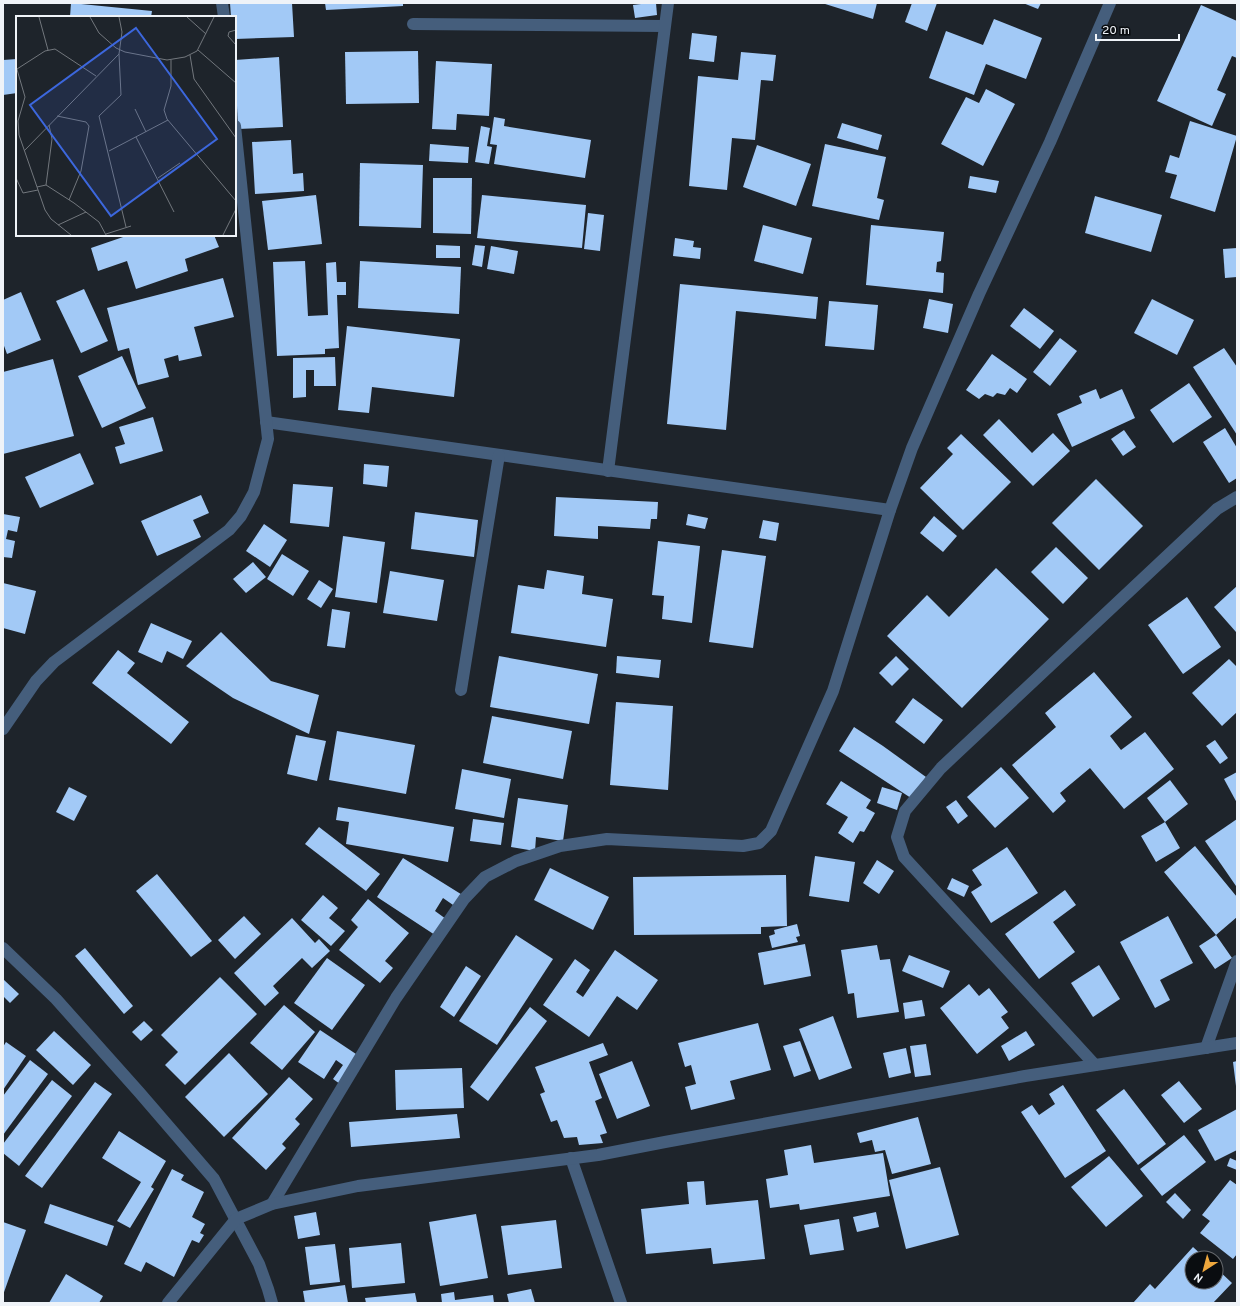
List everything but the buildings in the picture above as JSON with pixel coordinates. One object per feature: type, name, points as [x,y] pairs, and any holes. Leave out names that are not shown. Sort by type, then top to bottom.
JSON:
[{"type":"street","points":[[222,3],[224,16]]},
{"type":"street","points":[[608,471],[668,3]]},
{"type":"street","points":[[272,1204],[396,998],[464,899],[485,877],[516,861],[560,846],[607,839],[743,846],[759,843],[771,831],[833,691],[890,510],[912,448],[979,294],[1050,142],[1110,3]]},
{"type":"street","points":[[413,24],[664,26]]},
{"type":"street","points":[[3,729],[36,681],[54,662],[229,530],[241,516],[254,492],[268,439],[236,136]]},
{"type":"street","points":[[266,422],[890,510]]},
{"type":"street","points":[[461,690],[499,455]]},
{"type":"street","points":[[1095,1065],[904,857],[897,837],[905,811],[940,768],[1218,509],[1237,497]]},
{"type":"street","points":[[3,948],[56,999],[214,1179],[258,1264],[272,1303]]},
{"type":"street","points":[[1206,1048],[1237,961]]},
{"type":"street","points":[[168,1303],[236,1219],[272,1204],[358,1186],[598,1155],[1010,1079],[1237,1043]]},
{"type":"street","points":[[571,1158],[621,1303]]}]
